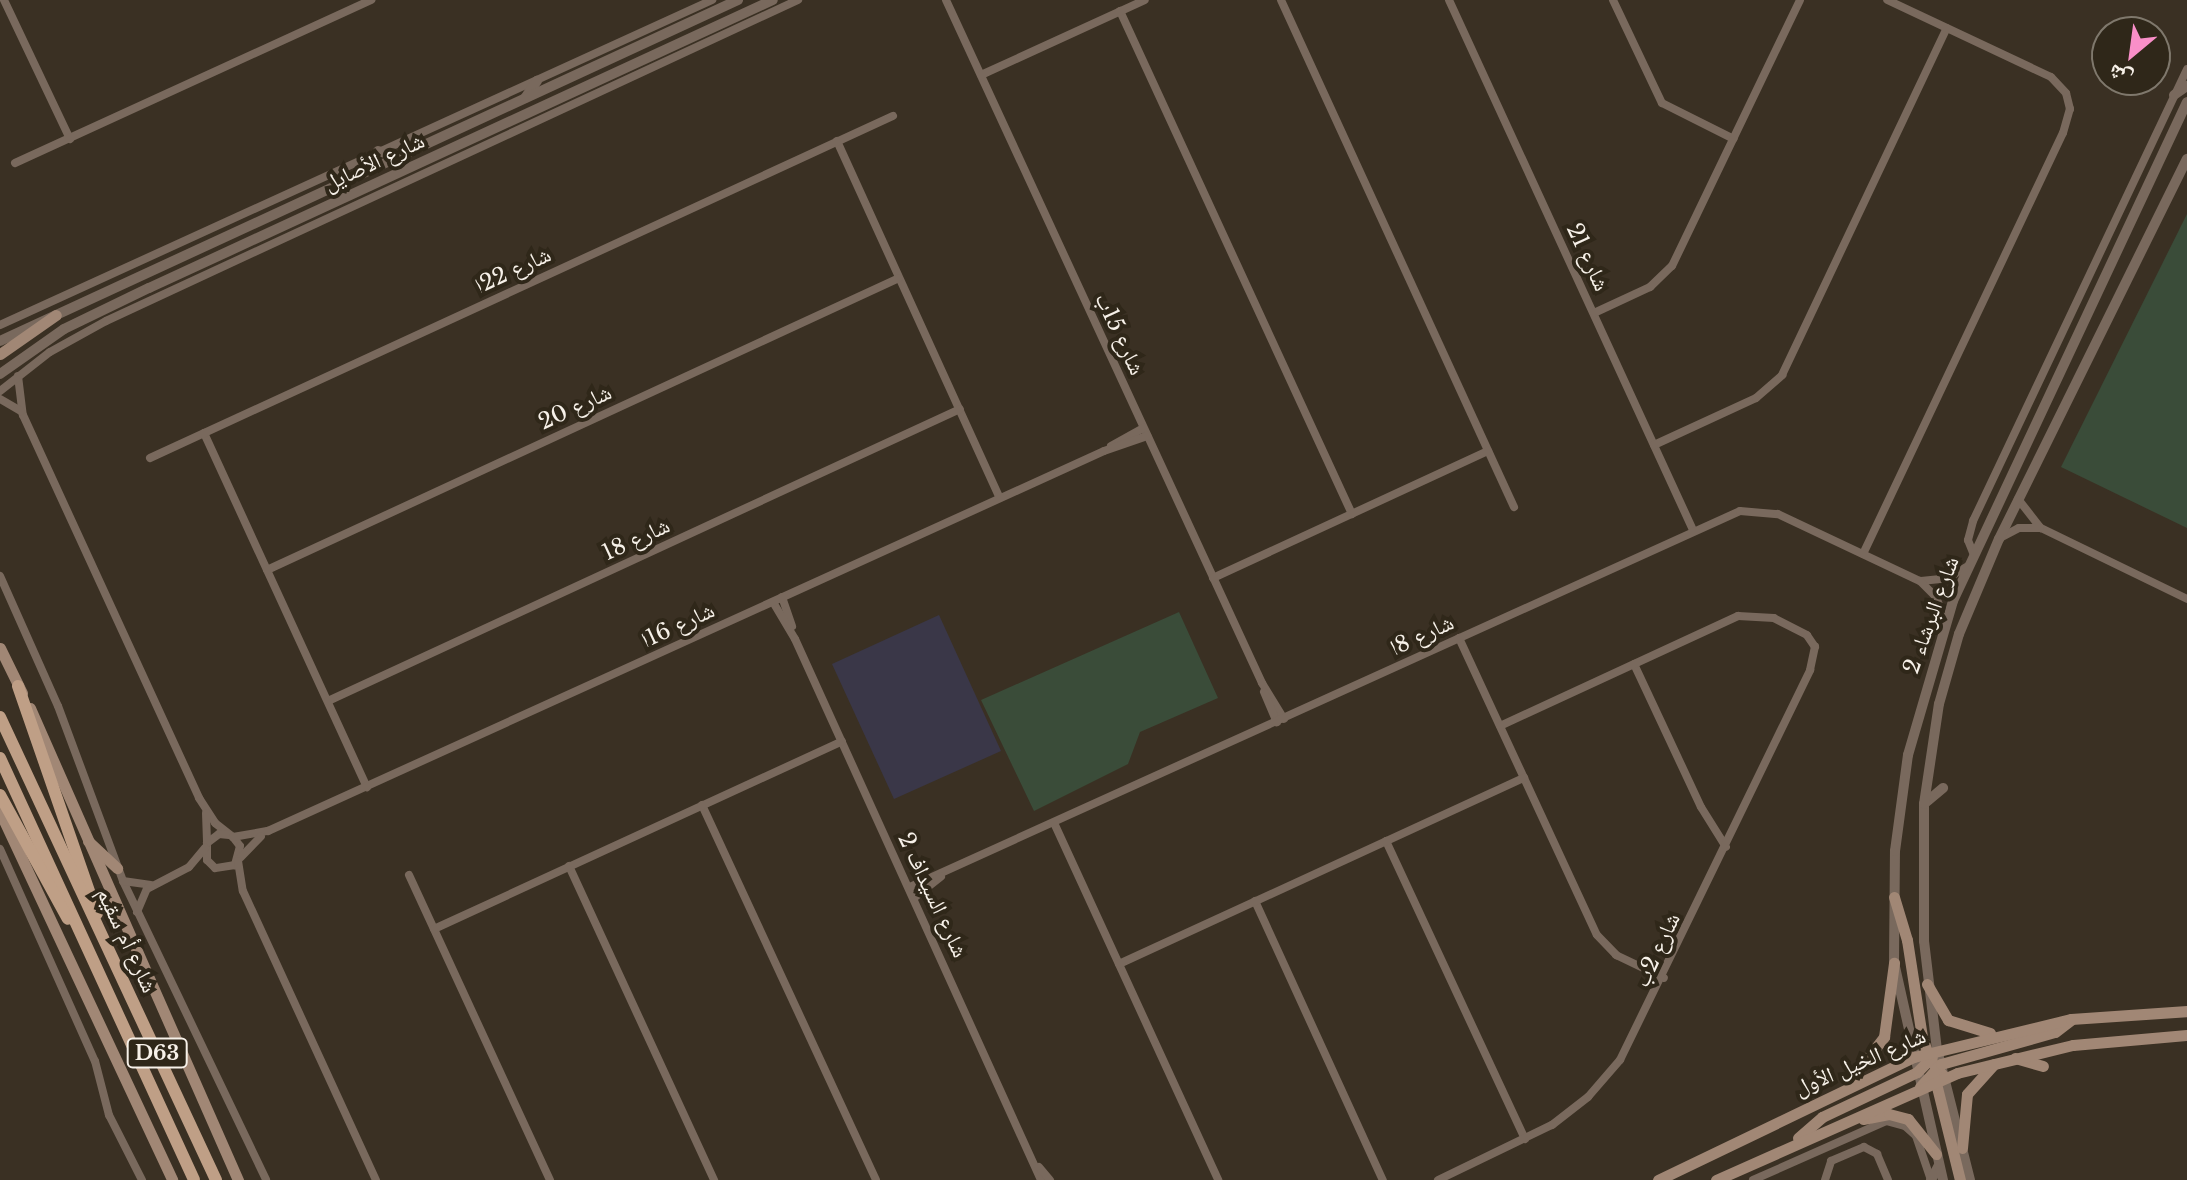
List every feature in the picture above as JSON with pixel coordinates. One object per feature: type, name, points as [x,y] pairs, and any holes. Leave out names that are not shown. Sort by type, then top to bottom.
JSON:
[{"type":"main road","points":[[0,354],[56,315]]},
{"type":"main road","points":[[0,648],[238,1180]]},
{"type":"main road","points":[[18,686],[35,745],[91,884],[98,925]]},
{"type":"main road","name":"شارع أم سقيم","points":[[2,722],[216,1180]]},
{"type":"main road","name":"شارع أم سقيم","points":[[0,758],[194,1180]]},
{"type":"main road","points":[[0,795],[57,902],[83,936]]},
{"type":"main road","points":[[0,812],[172,1180]]},
{"type":"main road","points":[[85,839],[117,868]]},
{"type":"main road","points":[[1894,897],[1907,940],[1960,1180]]},
{"type":"main road","points":[[1846,1086],[1884,1037],[1894,963]]},
{"type":"main road","points":[[1927,984],[1948,1020],[1994,1034]]},
{"type":"main road","name":"شارع الخيل الأول","points":[[1716,1180],[1920,1087],[1934,1065],[1994,1034],[2071,1019],[2187,1011]]},
{"type":"main road","points":[[1792,1144],[1834,1110],[1917,1072],[2050,1034],[2071,1019]]},
{"type":"main road","name":"شارع الخيل الأول","points":[[1934,1065],[1997,1061],[2117,1039],[2187,1035]]},
{"type":"main road","points":[[1914,1057],[1934,1065]]},
{"type":"main road","name":"شارع الخيل الأول","points":[[1658,1180],[1846,1086],[1914,1057]]},
{"type":"main road","points":[[2011,1057],[2043,1066]]},
{"type":"main road","points":[[1962,1148],[1967,1094],[1997,1061]]},
{"type":"main road","points":[[1831,1127],[1878,1115],[1899,1115],[1921,1129],[1937,1159]]},
{"type":"street","points":[[15,163],[371,0]]},
{"type":"street","points":[[0,325],[712,0]]},
{"type":"street","name":"شارع الأصايل","points":[[0,341],[738,0]]},
{"type":"street","name":"شارع الأصايل","points":[[0,374],[50,338],[103,316],[773,0]]},
{"type":"street","points":[[0,391],[103,316],[798,0]]},
{"type":"street","name":"شارع 15ب","points":[[946,0],[1280,721]]},
{"type":"street","points":[[981,75],[1145,0]]},
{"type":"street","points":[[1281,0],[1514,507]]},
{"type":"street","name":"شارع 21","points":[[1449,0],[1693,530]]},
{"type":"street","points":[[1613,0],[1662,103],[1734,139]]},
{"type":"street","points":[[1594,313],[1650,287],[1667,272],[1800,0]]},
{"type":"street","points":[[1863,554],[2067,121],[2070,104],[2056,80],[1887,0]]},
{"type":"street","points":[[7,1],[70,139]]},
{"type":"street","points":[[1120,11],[1352,514]]},
{"type":"street","points":[[1654,445],[1756,398],[1782,375],[1947,28]]},
{"type":"street","points":[[1974,555],[1970,527],[2187,69]]},
{"type":"street","points":[[524,100],[537,81]]},
{"type":"street","points":[[2174,95],[2187,86]]},
{"type":"street","name":"شارع البرشاء 2","points":[[1943,1180],[1894,963],[1894,897],[1901,791],[1945,621],[2187,102]]},
{"type":"street","name":"شارع 22ا","points":[[150,458],[893,116]]},
{"type":"street","points":[[837,141],[1000,498]]},
{"type":"street","points":[[378,151],[397,156]]},
{"type":"street","name":"شارع البرشاء 2","points":[[1970,1180],[1934,1065],[1927,984],[1924,804],[1945,681],[1999,539],[2187,159]]},
{"type":"street","name":"شارع 20","points":[[267,570],[899,278]]},
{"type":"street","points":[[18,376],[23,415],[204,809],[231,836],[239,859],[243,891],[376,1180]]},
{"type":"street","points":[[0,399],[23,415]]},
{"type":"street","name":"شارع 18","points":[[328,701],[960,409]]},
{"type":"street","name":"شارع 16ا","points":[[206,845],[215,836],[268,831],[1145,432]]},
{"type":"street","points":[[204,433],[367,787]]},
{"type":"street","points":[[1213,578],[1488,451]]},
{"type":"street","points":[[2018,499],[2041,528],[2187,599]]},
{"type":"street","name":"شارع 8ا","points":[[910,887],[941,877],[1740,511],[1763,510],[1920,581]]},
{"type":"street","points":[[1999,539],[2019,528],[2041,528]]},
{"type":"street","points":[[1920,581],[1941,580],[1968,566]]},
{"type":"street","points":[[0,576],[58,706],[117,868],[266,1180]]},
{"type":"street","points":[[1920,581],[1936,597],[1945,621]]},
{"type":"street","name":"شارع السيداف 2","points":[[777,600],[1038,1166],[1041,1180]]},
{"type":"street","name":"شارع 2ب","points":[[1438,1180],[1525,1139],[1576,1108],[1610,1073],[1638,1033],[1815,652],[1804,633],[1774,618],[1746,615],[1634,664]]},
{"type":"street","points":[[1459,638],[1597,935],[1616,955],[1664,978]]},
{"type":"street","points":[[1500,726],[1634,664],[1701,807],[1726,847]]},
{"type":"street","points":[[434,929],[842,741]]},
{"type":"street","points":[[1119,964],[1524,778]]},
{"type":"street","points":[[1924,804],[1943,788]]},
{"type":"street","points":[[702,805],[876,1180]]},
{"type":"street","points":[[204,809],[206,845],[218,869],[243,891]]},
{"type":"street","points":[[1055,825],[1218,1180]]},
{"type":"street","name":"شارع 16ا","points":[[218,869],[239,859],[268,831]]},
{"type":"street","points":[[1386,841],[1525,1139]]},
{"type":"street","points":[[184,870],[206,845]]},
{"type":"street","points":[[0,849],[95,1061],[109,1115],[142,1180]]},
{"type":"street","points":[[569,866],[714,1180]]},
{"type":"street","points":[[123,881],[152,885],[184,870],[218,869]]},
{"type":"street","points":[[409,875],[550,1180]]},
{"type":"street","name":"شارع 8ا","points":[[915,897],[941,877]]},
{"type":"street","points":[[137,912],[152,885]]},
{"type":"street","points":[[1255,901],[1383,1180]]},
{"type":"street","points":[[1753,1180],[1886,1121],[1905,1126],[1916,1136],[1931,1180]]},
{"type":"street","points":[[1825,1180],[1831,1161],[1864,1147],[1877,1154],[1888,1180]]},
{"type":"street","points":[[1931,1180],[1937,1159]]},
{"type":"street","name":"شارع السيداف 2","points":[[1038,1166],[1050,1180]]},
{"type":"shaded area","points":[[939,615],[1001,751],[894,799],[832,664]]},
{"type":"green space","points":[[2187,214],[2187,528],[2061,467]]},
{"type":"green space","points":[[1179,612],[1218,698],[1140,732],[1128,764],[1034,811],[981,700]]}]
